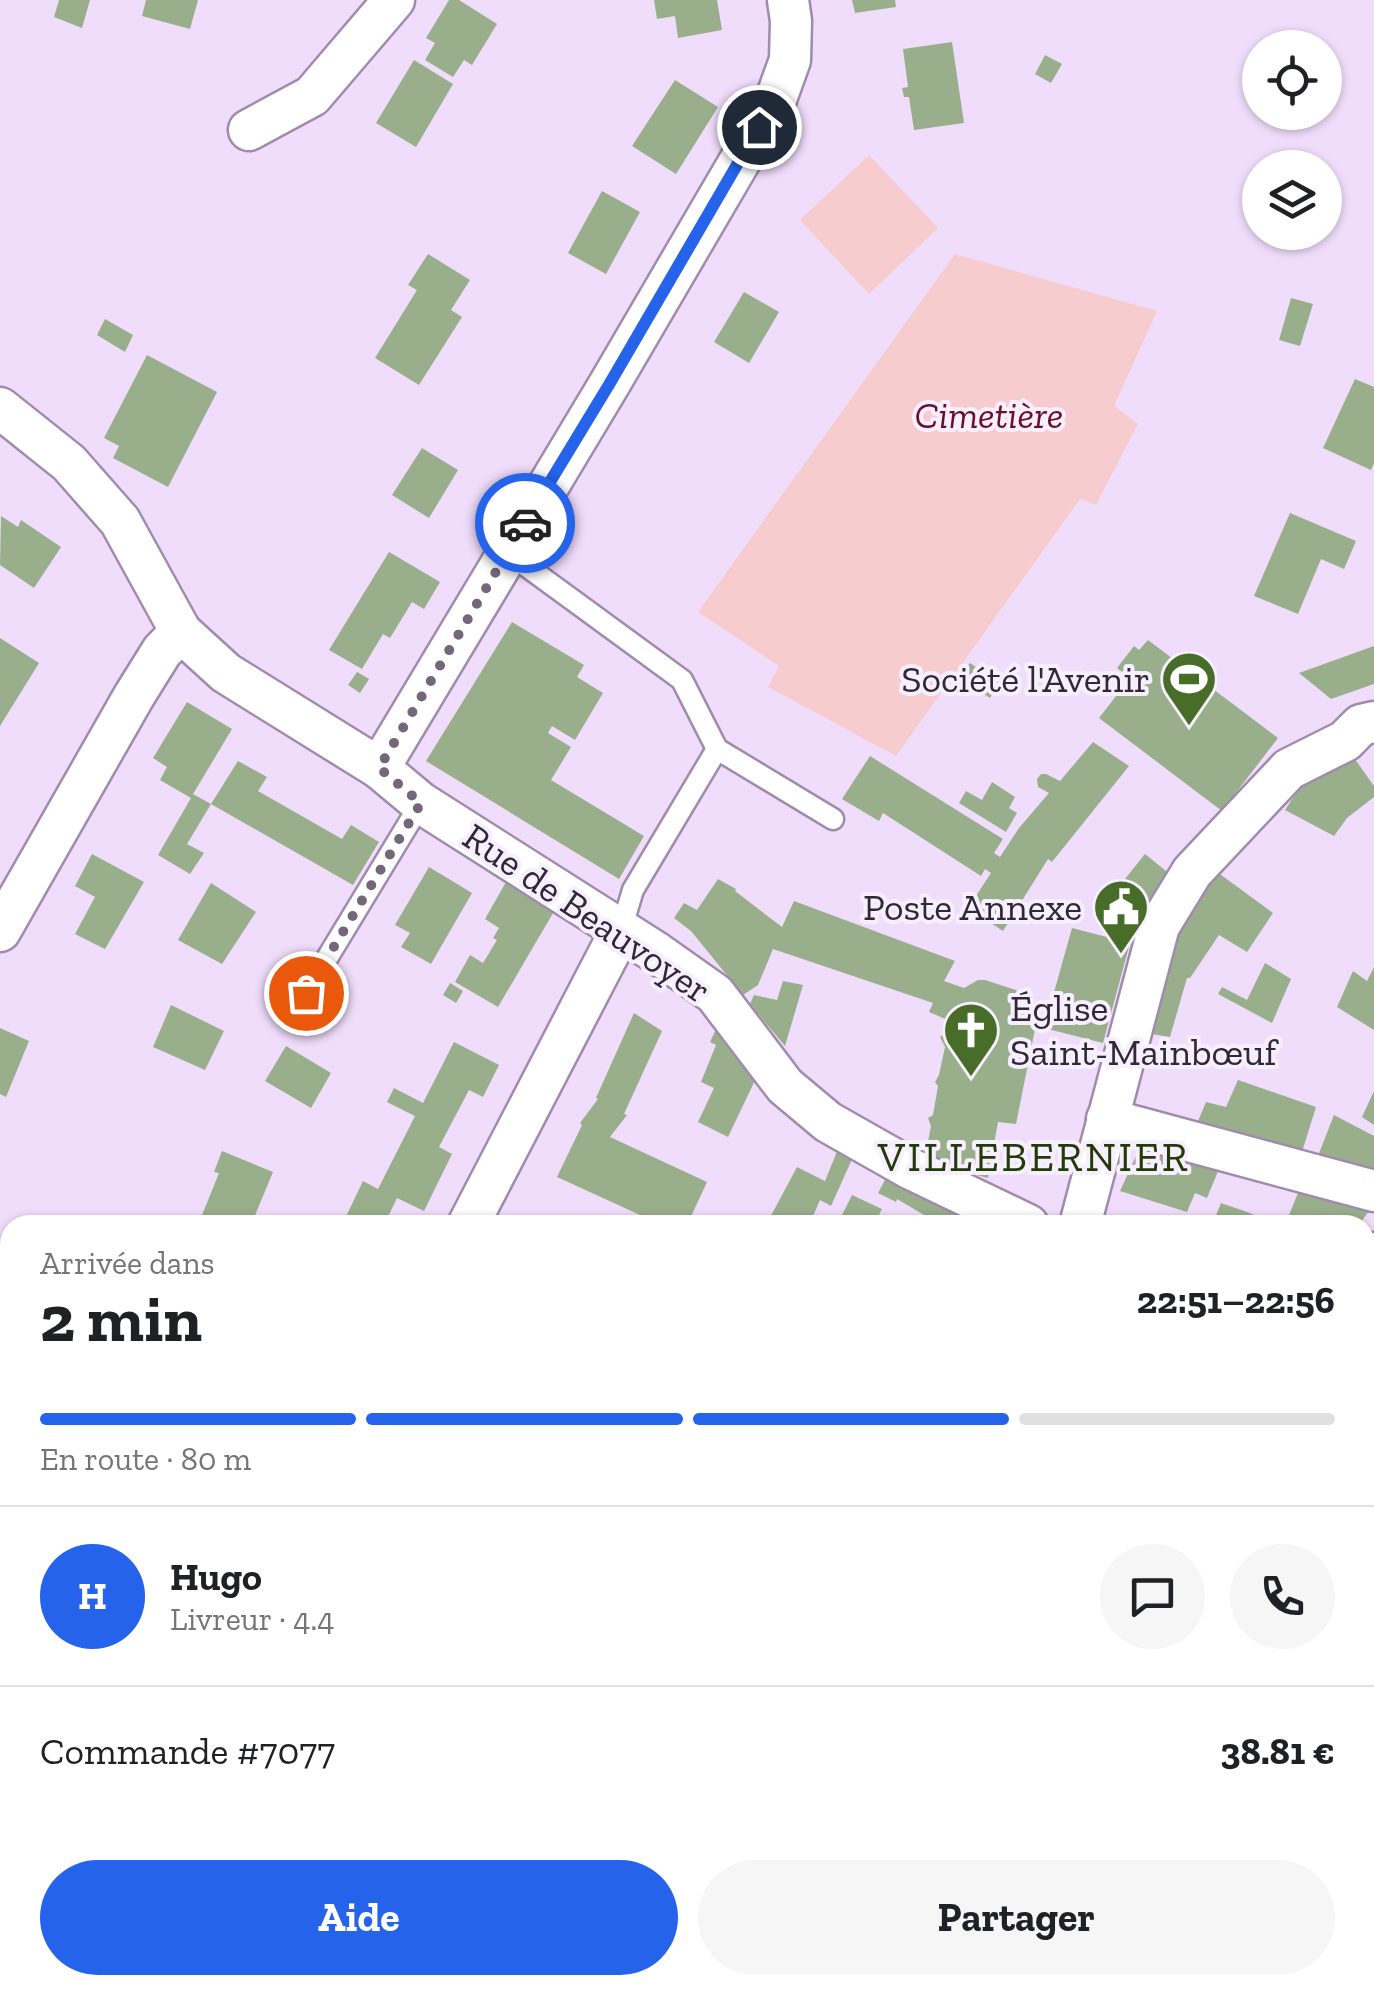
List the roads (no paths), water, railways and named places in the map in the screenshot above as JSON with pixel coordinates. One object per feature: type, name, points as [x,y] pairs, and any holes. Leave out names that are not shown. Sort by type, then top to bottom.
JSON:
[{"type":"street","points":[[249,130],[312,96],[394,0]]},
{"type":"street","points":[[379,768],[776,99],[790,60],[788,0]]},
{"type":"street","name":"Rue de Beauvoyer","points":[[0,408],[69,463],[120,521],[181,632],[226,672],[379,768],[421,803],[715,994],[785,1086],[828,1122],[911,1169],[1007,1215]]},
{"type":"street","points":[[0,931],[134,696],[162,651],[181,632]]},
{"type":"street","points":[[1083,1215],[1160,926],[1192,872],[1288,769],[1345,741],[1360,725],[1374,722]]},
{"type":"street","points":[[473,1215],[620,930]]},
{"type":"street","points":[[1107,1118],[1374,1191]]},
{"type":"lane","points":[[508,552],[682,680],[717,749],[833,819]]},
{"type":"lane","points":[[620,930],[633,890],[717,749]]},
{"type":"lane","points":[[306,993],[421,803]]},
{"type":"place","name":"Société l'Avenir","points":[[1189,728]]},
{"type":"place","name":"Poste Annexe","points":[[1121,956]]},
{"type":"place","name":"Église Saint-Mainbœuf","points":[[971,1079]]},
{"type":"district","name":"VILLEBERNIER","points":[[1034,1156]]},
{"type":"park label","name":"Cimetière","points":[[989,415]]}]
